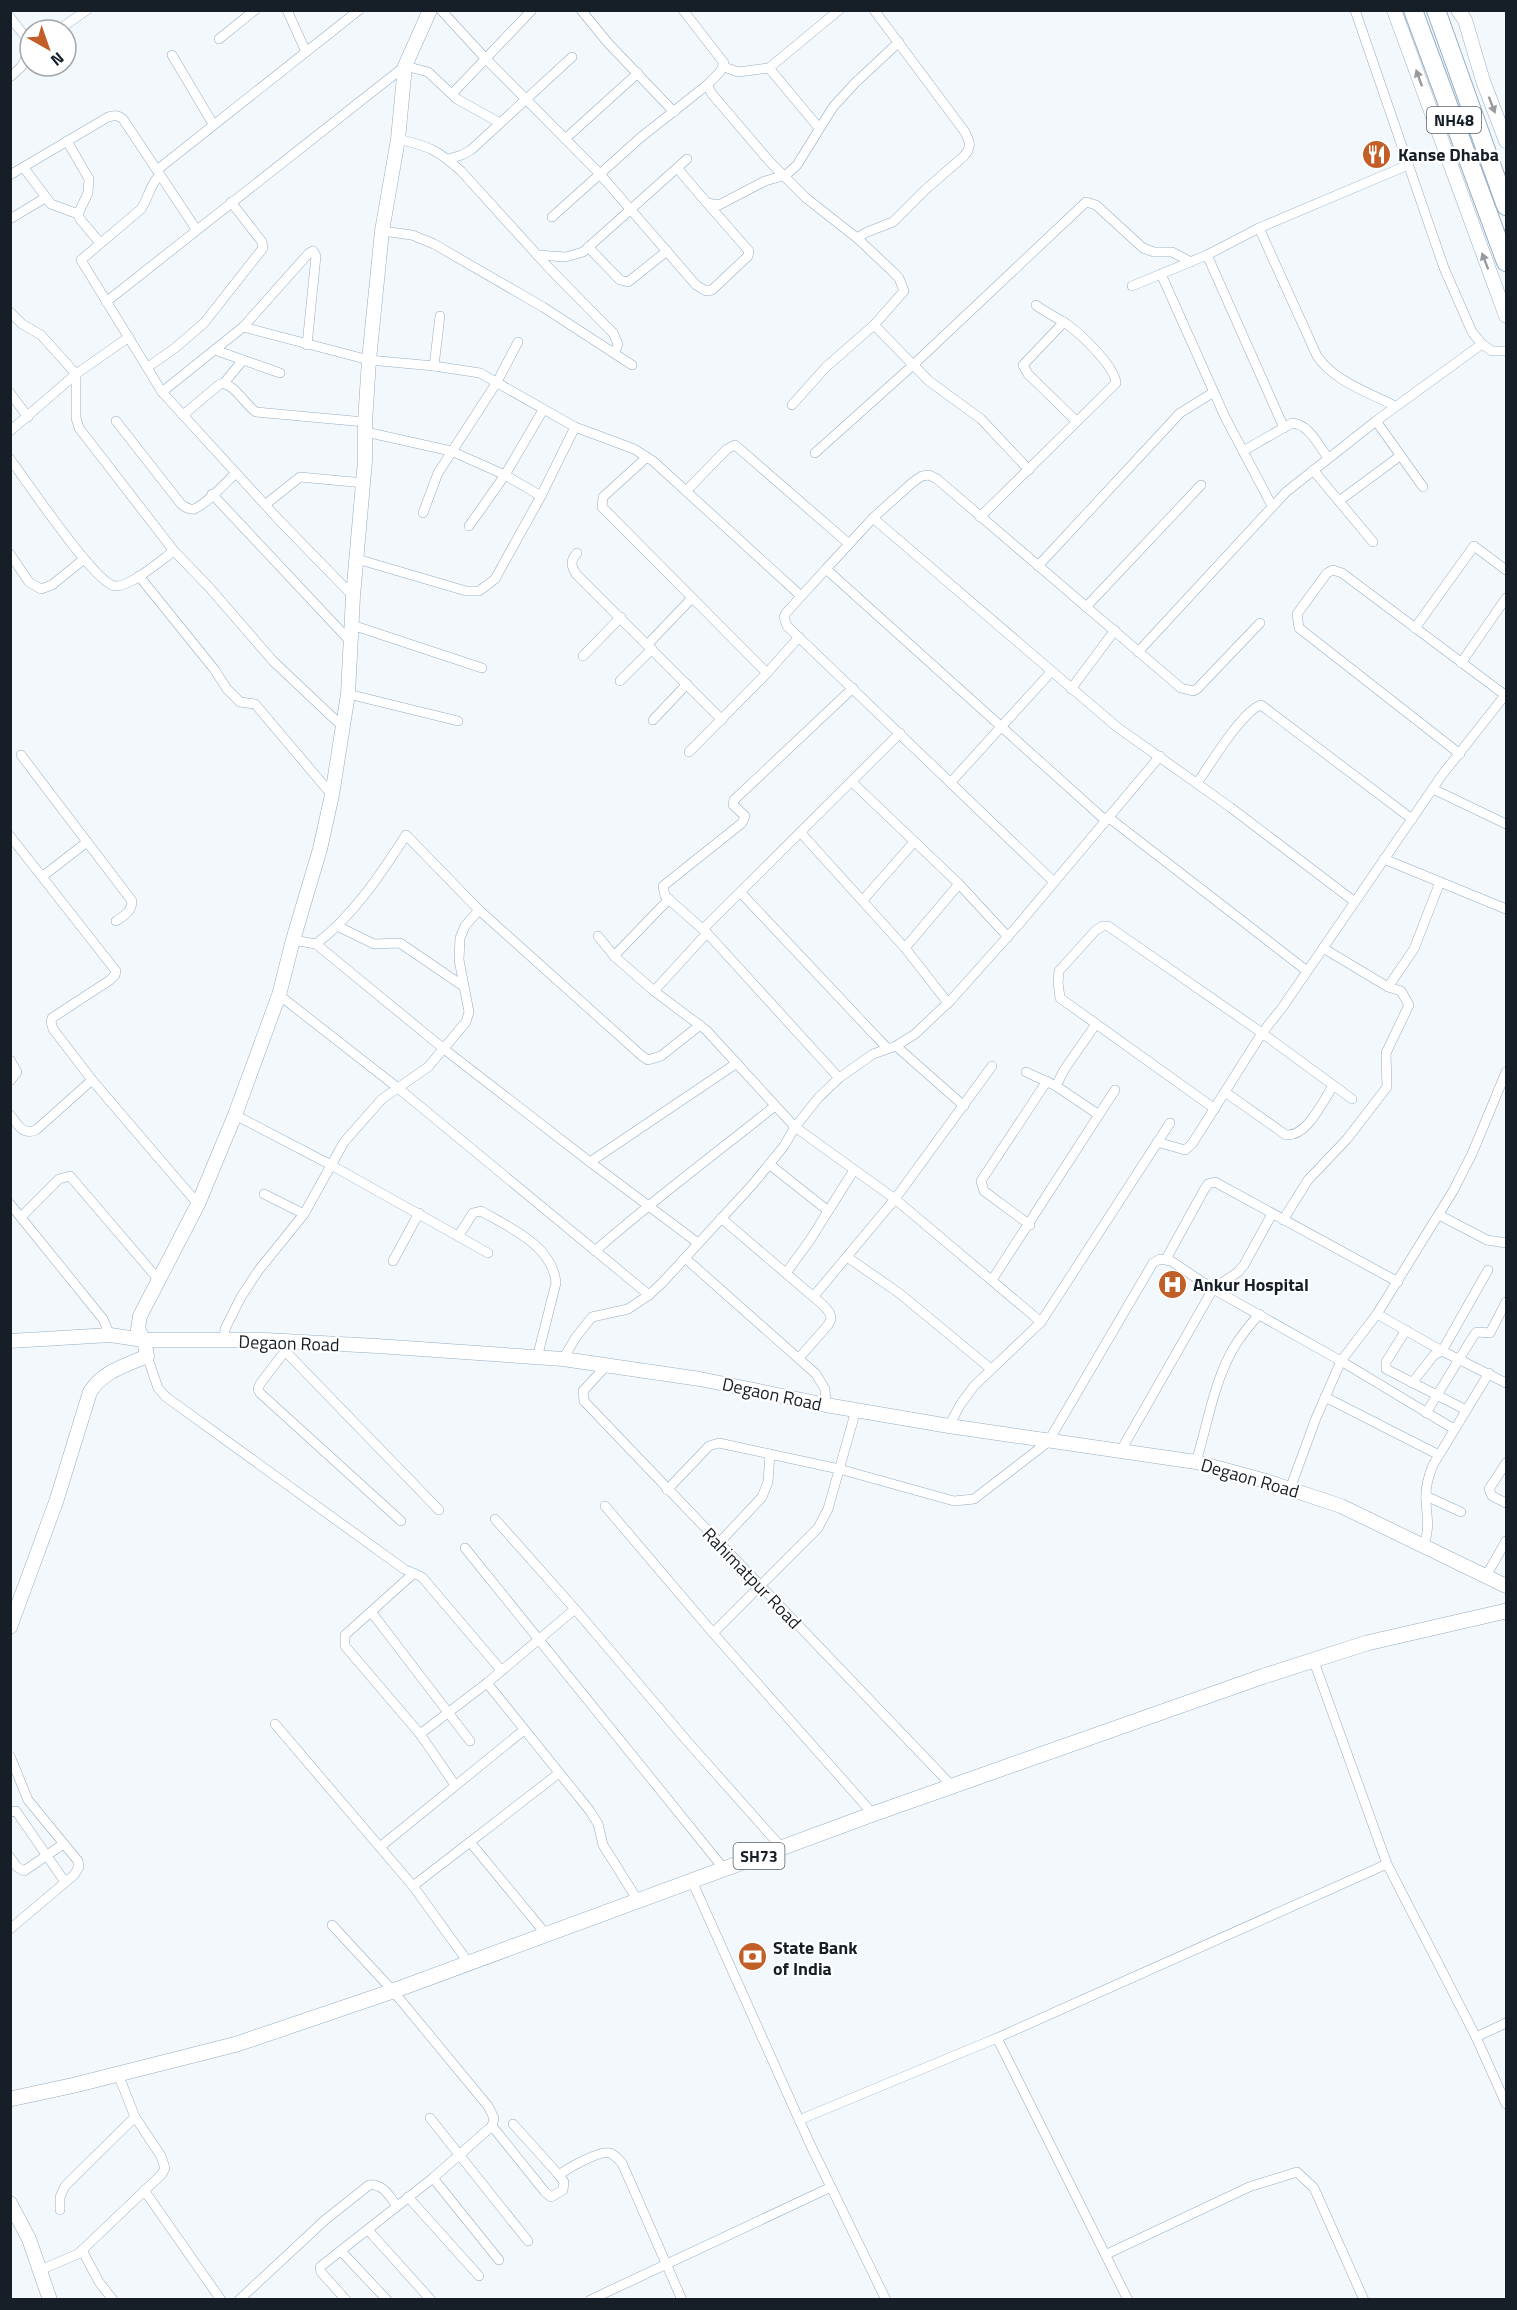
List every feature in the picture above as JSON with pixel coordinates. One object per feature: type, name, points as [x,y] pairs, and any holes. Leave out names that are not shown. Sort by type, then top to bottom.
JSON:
[{"type":"highway","name":"NH48","points":[[1413,10],[1506,262]]},
{"type":"highway","name":"NH48","points":[[1436,10],[1506,206]]},
{"type":"main road","name":"SH73","points":[[10,2099],[237,2044],[393,1991],[544,1933],[873,1814],[1314,1659],[1367,1643],[1506,1611]]},
{"type":"street","points":[[219,39],[255,10]]},
{"type":"street","points":[[287,10],[306,52]]},
{"type":"street","points":[[353,596],[162,392],[81,260],[141,209],[158,173],[213,124],[359,10]]},
{"type":"street","points":[[430,10],[405,66],[398,139],[382,231],[369,360],[364,483],[353,596],[348,694],[332,795],[320,849],[292,940],[279,995],[235,1115],[198,1204],[158,1279],[138,1322],[138,1329],[144,1340],[158,1388],[166,1397],[404,1569],[429,1583],[501,1670]]},
{"type":"street","points":[[441,10],[485,58],[599,173],[696,285],[706,291],[712,290],[748,256],[747,247],[678,169]]},
{"type":"street","points":[[452,94],[532,10]]},
{"type":"street","points":[[581,10],[608,43],[674,112]]},
{"type":"street","points":[[683,10],[722,59],[724,68]]},
{"type":"street","points":[[724,68],[738,72],[769,68],[839,10]]},
{"type":"street","points":[[857,238],[893,222],[969,150],[969,140],[965,132],[874,10]]},
{"type":"street","points":[[1355,10],[1444,268],[1472,332],[1482,344],[1492,351],[1506,351]]},
{"type":"street","points":[[1394,10],[1506,316]]},
{"type":"street","points":[[1458,10],[1465,20],[1506,141]]},
{"type":"street","points":[[707,203],[719,205],[765,181],[786,176],[797,165],[833,107],[899,42]]},
{"type":"street","points":[[172,55],[213,124]]},
{"type":"street","points":[[448,159],[462,156],[471,150],[572,57]]},
{"type":"street","points":[[405,66],[428,72],[452,94],[500,123]]},
{"type":"street","points":[[106,302],[196,228],[405,66]]},
{"type":"street","points":[[552,217],[599,173],[707,85],[724,68]]},
{"type":"street","points":[[769,68],[819,128]]},
{"type":"street","points":[[565,139],[638,73]]},
{"type":"street","points":[[707,85],[712,94],[770,162],[806,198],[857,238],[890,269],[903,285],[904,291],[900,298],[874,325],[826,367],[792,405]]},
{"type":"street","points":[[10,175],[108,117],[119,116],[196,228]]},
{"type":"street","points":[[398,139],[426,146],[448,159],[537,255],[614,333],[618,344],[615,352]]},
{"type":"street","points":[[67,141],[89,179],[88,193],[78,214]]},
{"type":"street","points":[[537,255],[575,256],[687,159]]},
{"type":"street","points":[[1132,286],[1207,255],[1259,228],[1408,165]]},
{"type":"street","points":[[24,168],[45,198],[56,207],[78,214],[100,243]]},
{"type":"street","points":[[10,219],[45,198]]},
{"type":"street","points":[[148,367],[204,323],[263,248],[262,242],[231,202]]},
{"type":"street","points":[[815,453],[912,366],[1086,202],[1096,205],[1143,248],[1154,252],[1172,252],[1191,262]]},
{"type":"street","points":[[1259,228],[1317,356],[1326,368],[1335,376],[1395,406]]},
{"type":"street","points":[[382,231],[412,235],[435,244],[543,307],[632,365]]},
{"type":"street","points":[[588,247],[620,280],[628,282],[667,252]]},
{"type":"street","points":[[162,392],[243,327],[313,251],[316,256],[307,345]]},
{"type":"street","points":[[1207,255],[1284,428]]},
{"type":"street","points":[[1161,274],[1214,392],[1272,506]]},
{"type":"street","points":[[980,517],[1116,383],[1116,375],[1111,367],[1064,322],[1036,305]]},
{"type":"street","points":[[10,312],[22,324],[41,335],[76,374],[76,418],[80,428],[174,551],[208,586],[273,661],[344,728]]},
{"type":"street","points":[[434,366],[440,316]]},
{"type":"street","points":[[1064,322],[1023,365],[1028,374],[1076,421]]},
{"type":"street","points":[[874,325],[912,366],[981,419],[1029,470]]},
{"type":"street","points":[[243,327],[369,360],[480,373],[574,427],[634,449],[647,457],[801,596]]},
{"type":"street","points":[[10,430],[76,374],[129,337]]},
{"type":"street","points":[[423,513],[438,473],[497,382],[518,342]]},
{"type":"street","points":[[1138,652],[1272,506],[1313,470],[1395,406],[1482,344]]},
{"type":"street","points":[[214,350],[280,373]]},
{"type":"street","points":[[183,415],[224,382],[243,360]]},
{"type":"street","points":[[224,382],[256,412],[366,427],[451,451],[505,475],[541,496]]},
{"type":"street","points":[[1038,566],[1180,413],[1214,392]]},
{"type":"street","points":[[10,393],[28,417]]},
{"type":"street","points":[[469,526],[505,475],[543,410]]},
{"type":"street","points":[[116,421],[187,509],[194,509],[237,473]]},
{"type":"street","points":[[1376,421],[1423,487]]},
{"type":"street","points":[[1243,452],[1292,423],[1300,423],[1328,458]]},
{"type":"street","points":[[357,559],[466,591],[479,591],[495,579],[541,496],[574,427]]},
{"type":"street","points":[[686,491],[727,449],[735,445],[848,543]]},
{"type":"street","points":[[1339,501],[1400,456]]},
{"type":"street","points":[[647,457],[603,497],[602,507],[767,674]]},
{"type":"street","points":[[10,459],[84,559],[103,580],[111,585],[118,586],[128,583],[174,551]]},
{"type":"street","points":[[1313,470],[1373,542]]},
{"type":"street","points":[[1054,882],[787,626],[784,617],[848,543],[873,518],[922,476],[929,475],[937,479],[1181,688],[1193,691],[1260,623]]},
{"type":"street","points":[[266,504],[300,477],[364,483]]},
{"type":"street","points":[[1086,607],[1201,485]]},
{"type":"street","points":[[212,494],[350,641]]},
{"type":"street","points":[[873,518],[1117,727],[1197,783],[1355,902]]},
{"type":"street","points":[[1415,628],[1474,546],[1506,570]]},
{"type":"street","points":[[577,553],[571,565],[576,574],[722,720]]},
{"type":"street","points":[[10,554],[30,582],[42,589],[52,585],[84,559]]},
{"type":"street","points":[[826,569],[1001,727],[1107,818],[1307,971]]},
{"type":"street","points":[[1157,1142],[1178,1149],[1188,1148],[1262,1033],[1282,1008],[1433,789],[1460,754],[1506,694],[1342,573],[1333,570],[1327,573],[1297,614],[1297,622],[1303,632],[1460,754]]},
{"type":"street","points":[[139,576],[214,669],[227,689],[240,702],[255,704],[332,795]]},
{"type":"street","points":[[620,681],[692,598]]},
{"type":"street","points":[[1461,663],[1506,598]]},
{"type":"street","points":[[583,656],[621,618]]},
{"type":"street","points":[[352,626],[482,668]]},
{"type":"street","points":[[1071,688],[1115,630]]},
{"type":"street","points":[[689,752],[767,674],[800,637]]},
{"type":"street","points":[[951,782],[1051,672]]},
{"type":"street","points":[[652,720],[687,684]]},
{"type":"street","points":[[839,1078],[705,931],[669,899],[663,892],[663,886],[745,819],[733,805],[734,800],[852,688]]},
{"type":"street","points":[[348,694],[458,721]]},
{"type":"street","points":[[1197,783],[1242,719],[1255,707],[1261,705],[1412,819]]},
{"type":"street","points":[[654,991],[741,893],[900,733]]},
{"type":"street","points":[[21,755],[132,901],[132,906],[127,913],[116,921]]},
{"type":"street","points":[[563,1359],[576,1337],[592,1317],[627,1309],[649,1295],[769,1164],[819,1097],[839,1078],[873,1054],[892,1047],[915,1034],[948,1003],[1008,937],[1160,756]]},
{"type":"street","points":[[852,782],[959,884],[1008,937]]},
{"type":"street","points":[[1433,789],[1506,824]]},
{"type":"street","points":[[801,833],[905,948],[948,1003]]},
{"type":"street","points":[[316,944],[337,926],[381,873],[406,835],[479,910],[648,1060],[661,1056],[700,1025]]},
{"type":"street","points":[[10,836],[116,971],[110,980],[52,1018],[53,1029],[92,1080],[198,1204]]},
{"type":"street","points":[[43,876],[87,842]]},
{"type":"street","points":[[863,900],[914,842]]},
{"type":"street","points":[[1384,859],[1506,909]]},
{"type":"street","points":[[1388,987],[1414,950],[1440,882]]},
{"type":"street","points":[[905,948],[959,884]]},
{"type":"street","points":[[741,893],[892,1047],[964,1106]]},
{"type":"street","points":[[614,956],[669,899]]},
{"type":"street","points":[[224,1341],[225,1329],[241,1297],[264,1263],[304,1214],[344,1142],[382,1099],[413,1079],[444,1049],[466,1022],[469,1012],[459,960],[460,938],[465,926],[479,910]]},
{"type":"street","points":[[337,926],[374,944],[400,943],[464,986]]},
{"type":"street","points":[[1215,1109],[1060,998],[1059,971],[1096,930],[1108,926],[1352,1099]]},
{"type":"street","points":[[598,936],[614,956],[654,991],[700,1025],[738,1063],[795,1127],[895,1199],[1041,1322]]},
{"type":"street","points":[[292,940],[316,944],[444,1049],[698,1243]]},
{"type":"street","points":[[1283,1220],[1308,1180],[1347,1139],[1387,1086],[1386,1053],[1409,1005],[1401,991],[1388,987],[1323,948]]},
{"type":"street","points":[[279,995],[398,1088],[649,1295]]},
{"type":"street","points":[[1030,1225],[984,1191],[981,1181],[1096,1024]]},
{"type":"street","points":[[10,1060],[17,1072],[10,1081]]},
{"type":"street","points":[[590,1162],[738,1063]]},
{"type":"street","points":[[814,1296],[895,1199],[992,1066]]},
{"type":"street","points":[[1026,1072],[1052,1084],[1100,1115]]},
{"type":"street","points":[[1290,1489],[1341,1361],[1377,1314],[1439,1215],[1472,1154],[1506,1072]]},
{"type":"street","points":[[10,1115],[22,1130],[31,1132],[36,1130],[92,1080]]},
{"type":"street","points":[[1225,1092],[1286,1135],[1294,1136],[1301,1131],[1333,1086]]},
{"type":"street","points":[[992,1280],[1030,1225],[1115,1090]]},
{"type":"street","points":[[595,1251],[647,1206],[775,1106]]},
{"type":"street","points":[[235,1115],[489,1252]]},
{"type":"street","points":[[949,1426],[974,1386],[1041,1322],[1170,1123]]},
{"type":"street","points":[[769,1164],[827,1210]]},
{"type":"street","points":[[786,1273],[810,1240],[854,1170]]},
{"type":"street","points":[[21,1217],[59,1179],[70,1176],[158,1279]]},
{"type":"street","points":[[1166,1259],[1204,1190],[1215,1182],[1398,1282]]},
{"type":"street","points":[[264,1194],[304,1214]]},
{"type":"street","points":[[10,1204],[103,1318],[110,1335]]},
{"type":"street","points":[[459,1235],[473,1213],[477,1210],[481,1211],[524,1237],[548,1259],[555,1273],[556,1283],[537,1358]]},
{"type":"street","points":[[393,1262],[419,1213]]},
{"type":"street","points":[[1120,1452],[1213,1289],[1238,1272],[1244,1265],[1272,1214]]},
{"type":"street","points":[[1439,1215],[1487,1240],[1506,1243]]},
{"type":"street","points":[[721,1218],[814,1296],[830,1313],[831,1319],[799,1358]]},
{"type":"street","points":[[847,1257],[907,1299],[991,1369]]},
{"type":"street","points":[[685,1258],[816,1374],[825,1389],[826,1405]]},
{"type":"street","points":[[667,1490],[713,1443],[838,1469],[954,1501],[974,1499],[1048,1442],[1153,1263],[1160,1259],[1166,1259],[1213,1289],[1341,1361],[1454,1429]]},
{"type":"street","points":[[1412,1383],[1434,1356],[1442,1351],[1488,1270]]},
{"type":"street","points":[[1426,1413],[1477,1332],[1490,1334],[1506,1302]]},
{"type":"street","points":[[1196,1462],[1210,1405],[1224,1368],[1236,1344],[1259,1314]]},
{"type":"street","points":[[1377,1314],[1442,1351],[1506,1381]]},
{"type":"street","points":[[1406,1330],[1385,1366],[1412,1383],[1466,1410]]},
{"type":"street","name":"Degaon Road","points":[[10,1341],[110,1335],[144,1340],[224,1341],[289,1347],[563,1359],[699,1379],[826,1405],[949,1426],[1196,1462],[1341,1506],[1424,1544],[1506,1586]]},
{"type":"street","points":[[401,1521],[260,1394],[258,1389],[260,1384],[289,1347],[439,1510]]},
{"type":"street","points":[[10,1627],[56,1502],[90,1392],[97,1381],[105,1375],[147,1356]]},
{"type":"street","name":"Rahimatpur Road","points":[[607,1365],[583,1391],[584,1401],[953,1787]]},
{"type":"street","points":[[1424,1544],[1429,1523],[1426,1496],[1428,1477],[1454,1429],[1489,1373]]},
{"type":"street","points":[[1325,1397],[1439,1455]]},
{"type":"street","points":[[713,1633],[762,1587],[818,1528],[828,1509],[856,1410]]},
{"type":"street","points":[[719,1543],[762,1497],[768,1482],[770,1454]]},
{"type":"street","points":[[1506,1463],[1490,1489],[1492,1496],[1506,1503]]},
{"type":"street","points":[[1426,1496],[1461,1512]]},
{"type":"street","points":[[605,1506],[713,1633],[873,1814]]},
{"type":"street","points":[[495,1519],[576,1609],[687,1742],[782,1848]]},
{"type":"street","points":[[1486,1576],[1506,1541]]},
{"type":"street","points":[[465,1548],[724,1869]]},
{"type":"street","points":[[414,1573],[345,1635],[345,1646],[420,1734],[455,1785]]},
{"type":"street","points":[[420,1734],[487,1683],[576,1609]]},
{"type":"street","points":[[372,1613],[470,1741]]},
{"type":"street","points":[[1314,1659],[1387,1864],[1476,2037],[1506,2104]]},
{"type":"street","points":[[487,1683],[594,1817],[603,1845],[638,1899]]},
{"type":"street","points":[[275,1724],[380,1846],[468,1962]]},
{"type":"street","points":[[380,1846],[524,1730]]},
{"type":"street","points":[[10,1756],[27,1800],[62,1845],[78,1861],[79,1867],[79,1870],[10,1929]]},
{"type":"street","points":[[412,1886],[559,1773]]},
{"type":"street","points":[[10,1812],[16,1810],[65,1882]]},
{"type":"street","points":[[470,1842],[544,1933]]},
{"type":"street","points":[[10,1857],[24,1872],[62,1845]]},
{"type":"street","points":[[800,2120],[997,2038],[1387,1864]]},
{"type":"street","points":[[692,1881],[831,2187],[886,2300]]},
{"type":"street","points":[[332,1925],[393,1991],[488,2106],[494,2118],[492,2126],[460,2155],[320,2270],[346,2300]]},
{"type":"street","points":[[1476,2037],[1506,2023]]},
{"type":"street","points":[[997,2038],[1128,2300]]},
{"type":"street","points":[[40,2270],[71,2258],[82,2250],[165,2168],[161,2156],[135,2117],[118,2074]]},
{"type":"street","points":[[60,2210],[60,2197],[65,2186],[135,2117]]},
{"type":"street","points":[[430,2118],[528,2241]]},
{"type":"street","points":[[492,2126],[545,2192],[551,2197],[563,2190],[564,2182],[559,2175],[513,2124]]},
{"type":"street","points":[[559,2175],[600,2154],[609,2153],[622,2163],[682,2300]]},
{"type":"street","points":[[1107,2254],[1249,2187],[1297,2172],[1314,2188],[1364,2300]]},
{"type":"street","points":[[433,2178],[499,2260]]},
{"type":"street","points":[[239,2300],[325,2220],[369,2185],[376,2184],[381,2187],[397,2206]]},
{"type":"street","points":[[590,2300],[831,2187]]},
{"type":"street","points":[[144,2190],[221,2300]]},
{"type":"street","points":[[408,2197],[478,2276]]},
{"type":"street","points":[[13,2206],[29,2239],[50,2300]]},
{"type":"street","points":[[368,2230],[431,2300]]},
{"type":"street","points":[[82,2250],[99,2282],[112,2300]]},
{"type":"street","points":[[341,2251],[387,2300]]},
{"type":"place","name":"Kanse Dhaba","points":[[1377,154]]},
{"type":"place","name":"Ankur Hospital","points":[[1172,1284]]},
{"type":"place","name":"State Bank of India","points":[[752,1957]]}]
